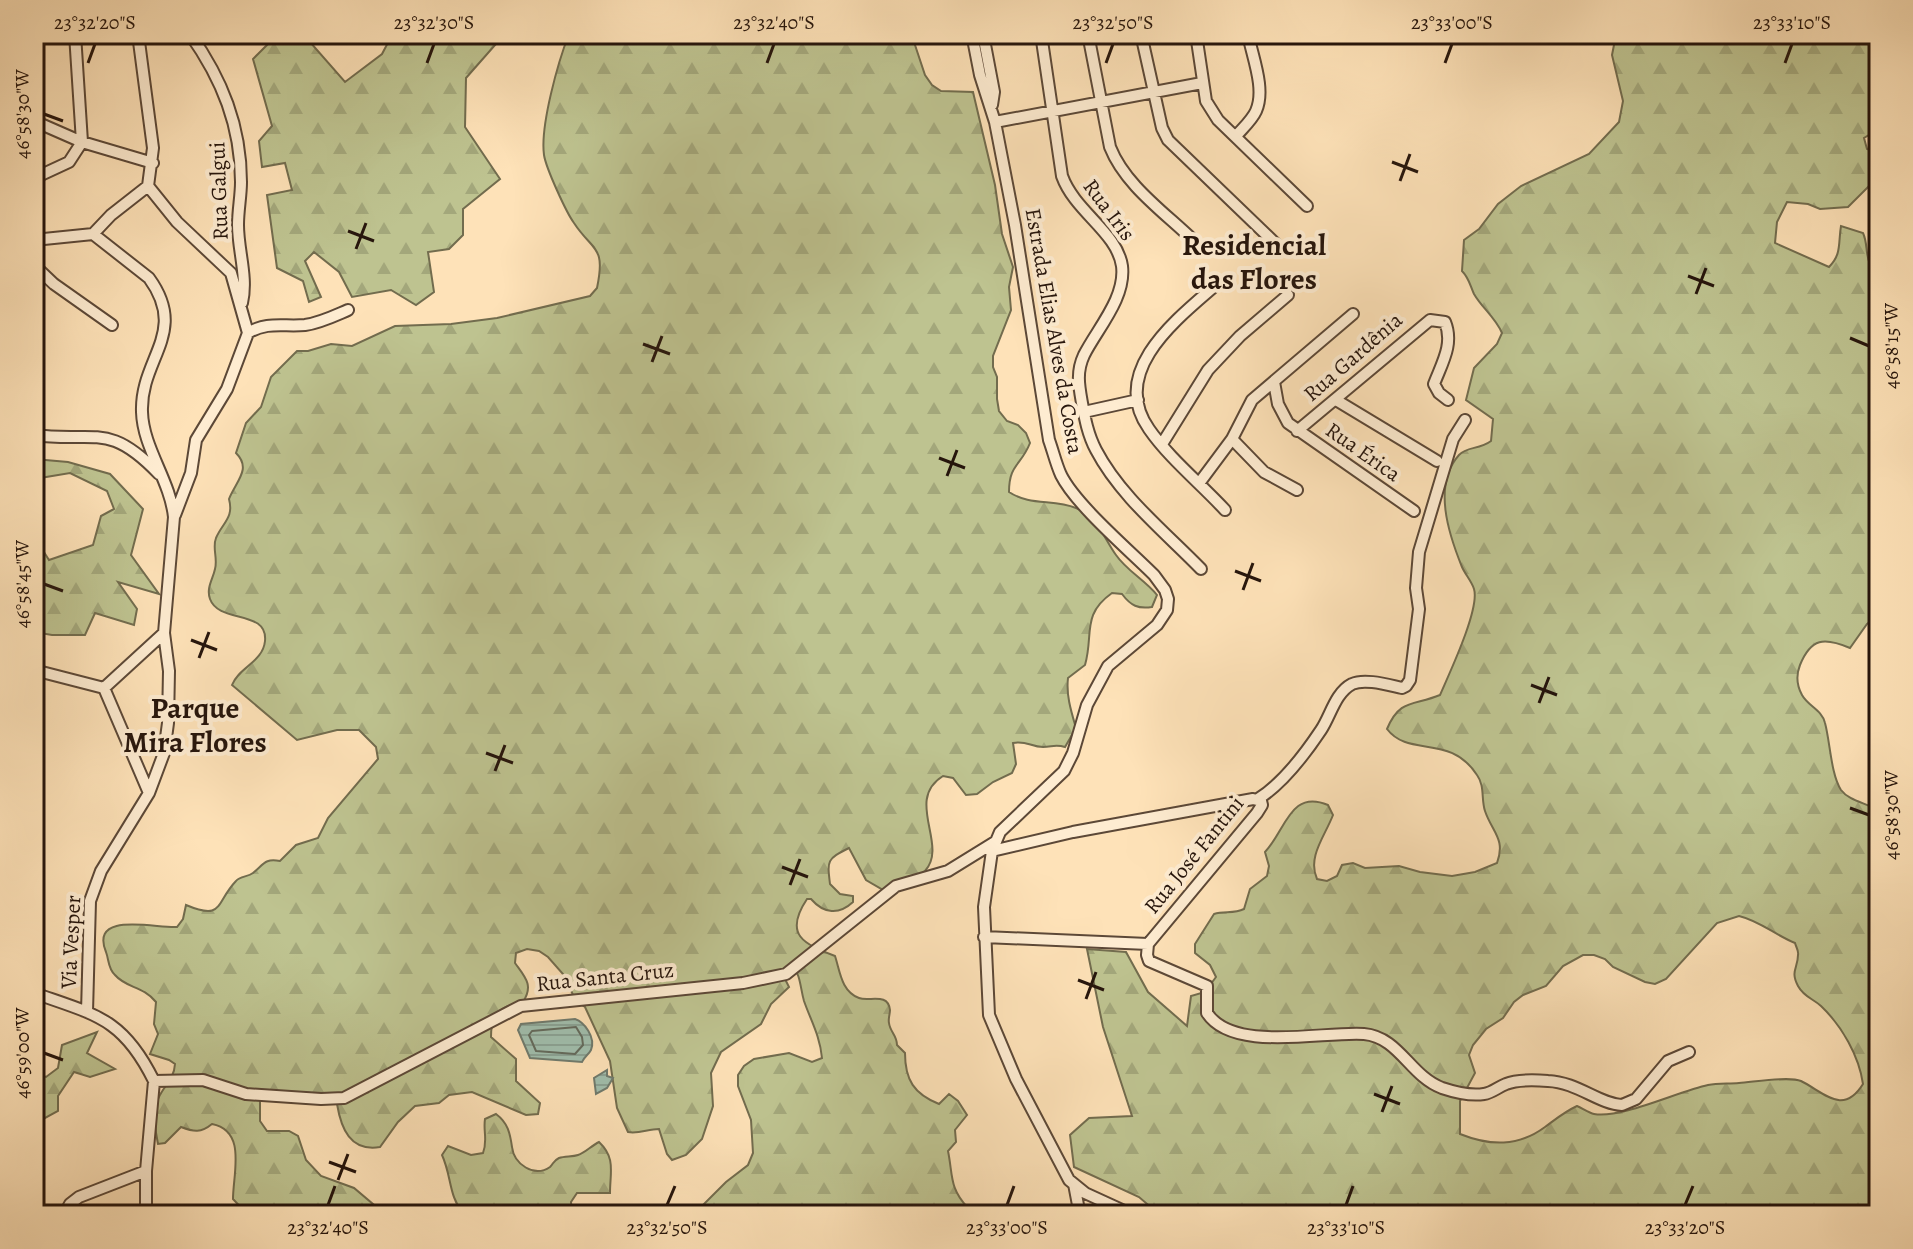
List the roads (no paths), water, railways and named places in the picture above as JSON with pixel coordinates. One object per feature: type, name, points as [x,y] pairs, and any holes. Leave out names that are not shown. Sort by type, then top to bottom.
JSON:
[{"type":"street","points":[[34,175],[41,175],[69,162],[82,142],[75,34]]},
{"type":"street","points":[[34,240],[93,234],[111,215],[148,186],[153,163],[152,137],[138,34]]},
{"type":"street","name":"Rua Galgui","points":[[190,34],[207,57],[236,128],[241,183],[238,223],[245,282],[240,309]]},
{"type":"street","name":"Estrada Elias Alves da Costa","points":[[972,34],[980,75],[995,122],[1015,225],[1049,440],[1056,461],[1062,477],[1075,495],[1154,575],[1168,599],[1167,610],[1157,625],[1108,666],[1095,687],[1069,763],[1015,816],[994,846],[985,885],[988,1006],[994,1028],[1064,1172],[1085,1193],[1133,1215]]},
{"type":"street","name":"Estrada Elias Alves da Costa","points":[[983,34],[994,92],[992,107]]},
{"type":"street","name":"Rua Iris","points":[[1041,34],[1062,176],[1068,192],[1114,244],[1122,270],[1120,286],[1112,305],[1079,369],[1078,383],[1084,412],[1095,448],[1121,487],[1201,569]]},
{"type":"street","points":[[1088,34],[1115,160],[1124,174],[1193,240]]},
{"type":"street","points":[[1141,34],[1162,128],[1168,140],[1276,244]]},
{"type":"street","points":[[1196,34],[1202,83],[1212,110],[1307,206]]},
{"type":"street","points":[[1236,136],[1253,117],[1260,95],[1248,34]]},
{"type":"street","points":[[995,122],[1202,83]]},
{"type":"street","points":[[34,121],[82,142],[153,163]]},
{"type":"street","points":[[148,186],[177,222],[231,273],[248,333],[227,389],[196,440],[191,473],[174,517]]},
{"type":"street","points":[[93,234],[149,278],[165,318],[164,339],[147,378],[141,414],[172,499],[174,517]]},
{"type":"street","points":[[34,265],[54,284],[112,325]]},
{"type":"street","points":[[1217,284],[1157,339],[1140,373],[1138,400],[1149,429],[1225,510]]},
{"type":"street","points":[[1162,444],[1208,370],[1240,336],[1288,295]]},
{"type":"street","points":[[248,333],[265,325],[319,322],[348,310]]},
{"type":"street","points":[[1200,482],[1232,439],[1252,400],[1353,314]]},
{"type":"street","name":"Rua Gardênia","points":[[1297,431],[1420,326],[1435,319],[1445,322],[1450,334],[1434,384],[1448,400]]},
{"type":"street","name":"Rua Érica","points":[[1274,382],[1283,415],[1297,431],[1414,511]]},
{"type":"street","points":[[1084,412],[1138,400]]},
{"type":"street","points":[[1336,400],[1437,461]]},
{"type":"street","points":[[1258,799],[1283,777],[1321,731],[1342,692],[1360,683],[1402,688],[1410,680],[1419,609],[1416,588],[1419,552],[1453,439],[1465,420]]},
{"type":"street","points":[[34,435],[93,436],[113,440],[128,445],[164,478]]},
{"type":"street","points":[[1232,439],[1264,472],[1297,490]]},
{"type":"street","name":"Via Vesper","points":[[87,1012],[90,901],[94,887],[149,793],[164,753],[168,723],[168,651],[164,633],[174,517]]},
{"type":"street","points":[[104,688],[164,633]]},
{"type":"street","points":[[34,670],[104,688]]},
{"type":"street","points":[[104,688],[149,793]]},
{"type":"street","name":"Rua José Fantini","points":[[984,937],[1148,944],[1262,805],[1258,799],[994,846]]},
{"type":"street","name":"Rua Santa Cruz","points":[[154,1081],[203,1080],[246,1094],[344,1098],[521,1006],[743,983],[786,974],[896,886],[948,871],[994,846]]},
{"type":"street","points":[[1148,944],[1149,961],[1207,986],[1207,1013],[1224,1026],[1257,1037],[1378,1036],[1388,1041],[1431,1083],[1462,1092],[1484,1094],[1520,1081],[1549,1081],[1571,1085],[1618,1106],[1636,1099],[1668,1061],[1689,1052]]},
{"type":"street","points":[[34,993],[87,1012],[120,1030],[154,1081],[146,1171],[146,1215]]},
{"type":"street","points":[[64,1215],[70,1204],[79,1197],[146,1171]]},
{"type":"street","points":[[1074,1184],[1078,1205],[1076,1215]]},
{"type":"water","points":[[575,1019],[582,1023],[592,1040],[591,1050],[582,1062],[530,1058],[518,1030],[521,1024]]},
{"type":"water","points":[[607,1070],[607,1076],[613,1078],[607,1088],[596,1094],[594,1078]]},
{"type":"district","name":"Residencial das Flores","points":[[1254,262]]},
{"type":"district","name":"Parque Mira Flores","points":[[195,725]]}]
